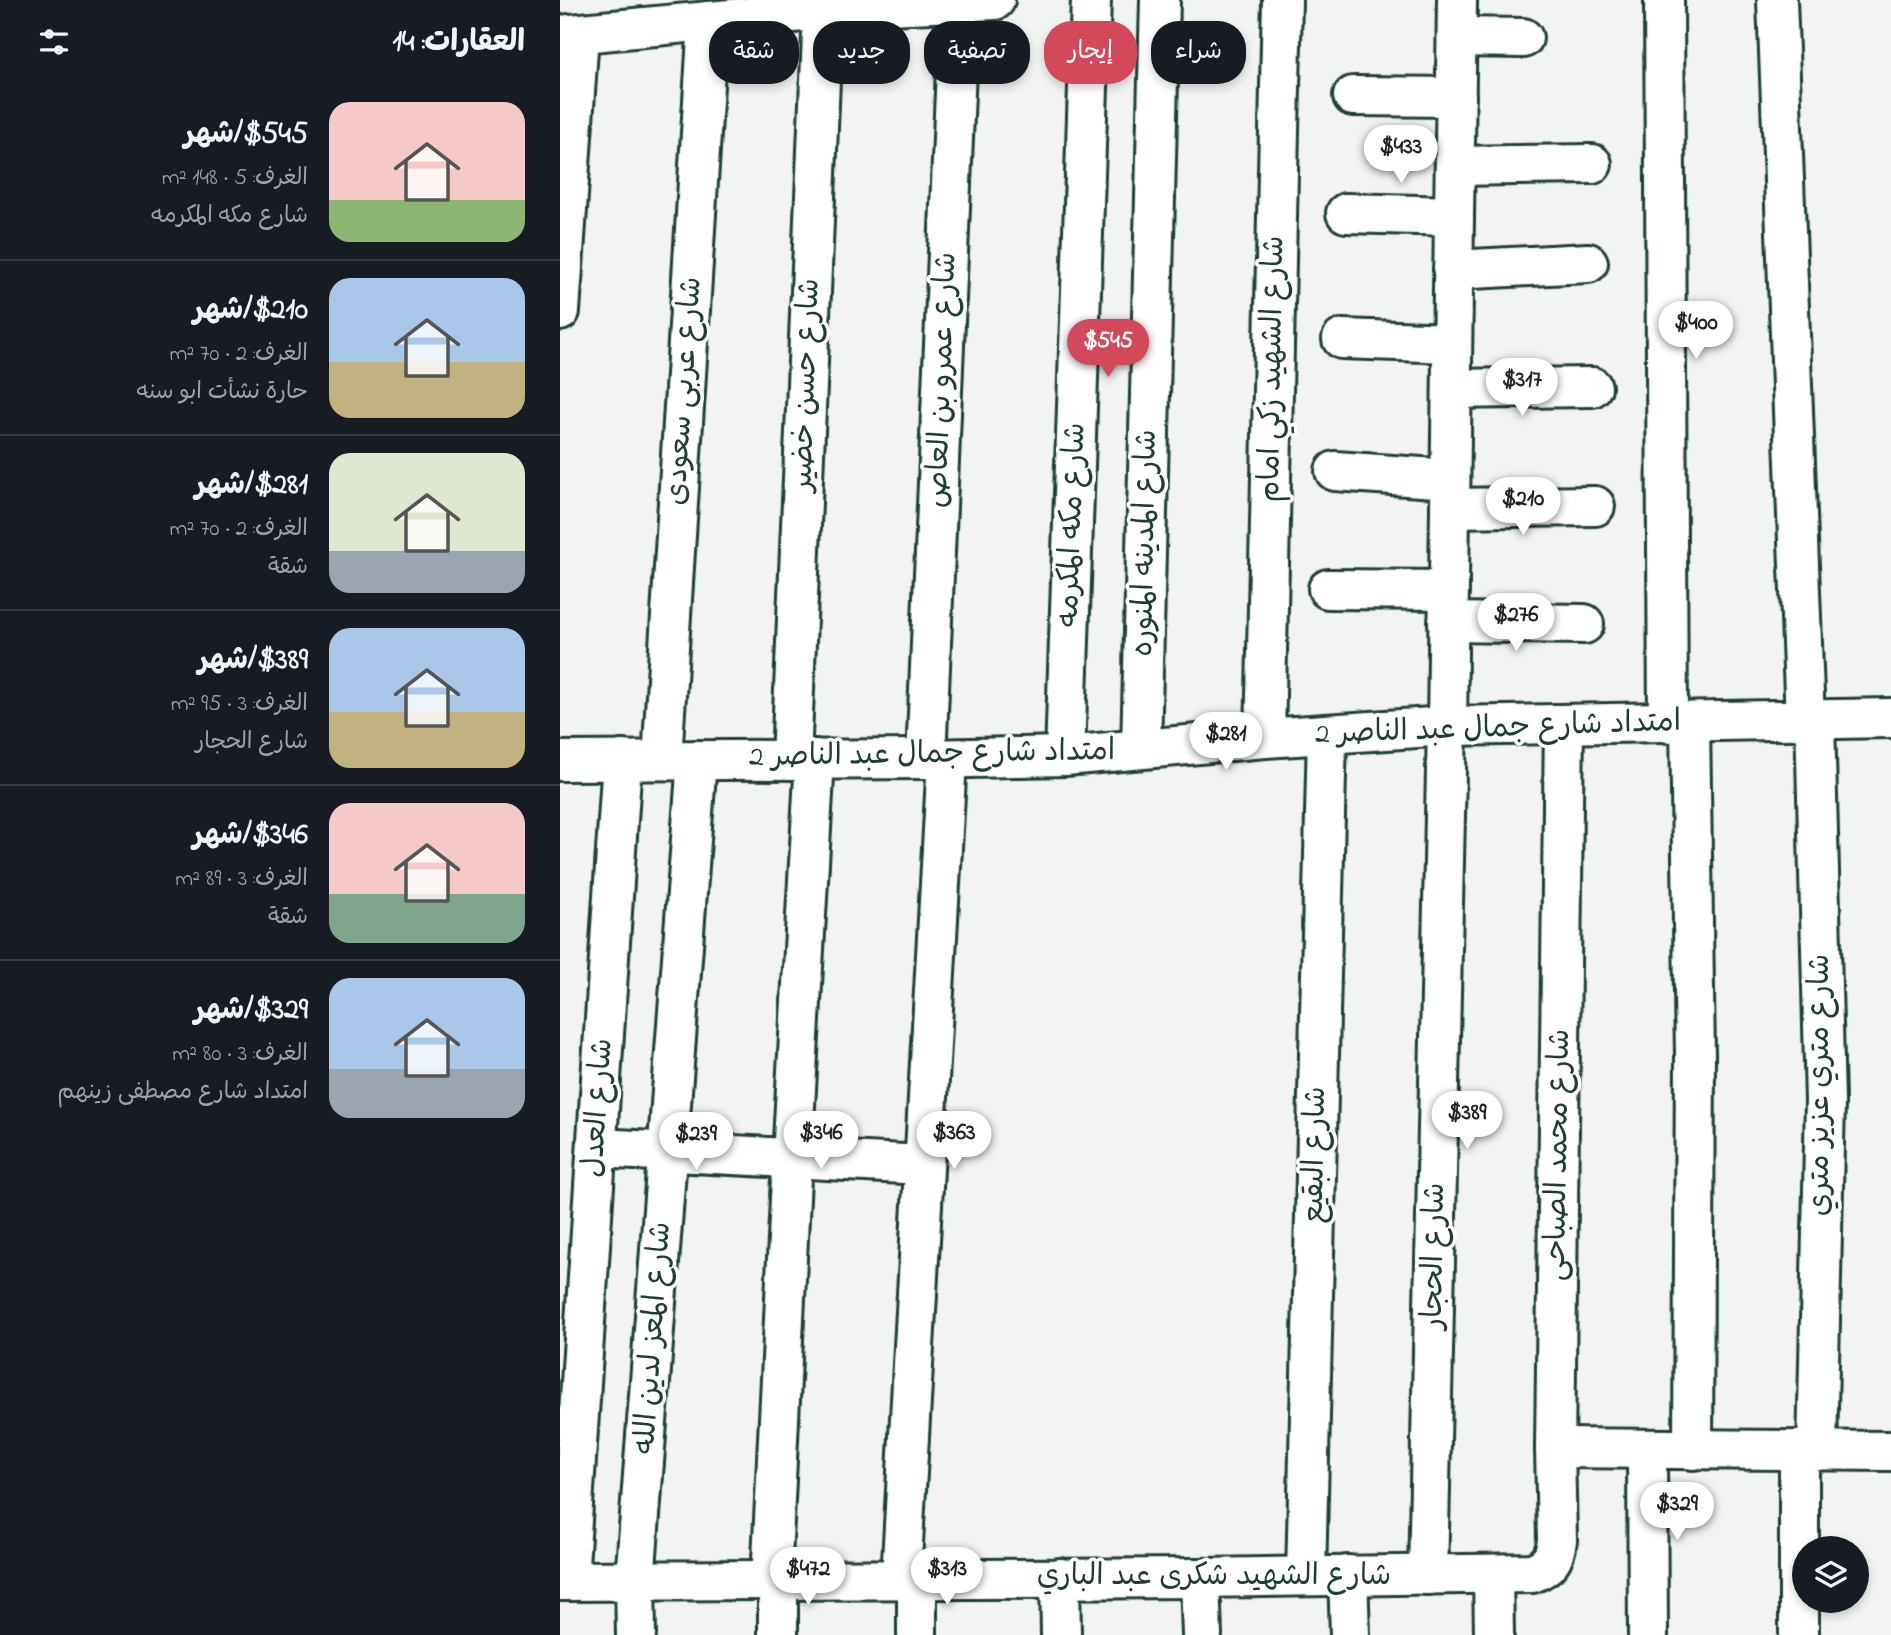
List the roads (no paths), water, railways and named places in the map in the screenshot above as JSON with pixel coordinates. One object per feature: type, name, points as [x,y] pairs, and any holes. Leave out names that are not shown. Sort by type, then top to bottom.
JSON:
[{"type":"street","name":"شارع مكه المكرمه","points":[[1065,756],[1091,0]]},
{"type":"street","name":"شارع المدينه المنوره","points":[[1141,749],[1160,0]]},
{"type":"street","name":"شارع الشهيد زكي امام","points":[[1265,738],[1282,0]]},
{"type":"street","name":"شارع الحجار","points":[[1428,1575],[1447,726],[1457,0]]},
{"type":"street","points":[[1664,0],[1679,722],[1695,1056],[1693,1450]]},
{"type":"street","name":"شارع متري عزيز متري","points":[[1777,0],[1825,1101],[1799,1635]]},
{"type":"street","points":[[560,311],[569,34],[626,15],[823,10],[867,3],[971,1]]},
{"type":"street","name":"شارع عمرو بن العاص","points":[[917,1635],[909,1579],[937,759],[971,1]]},
{"type":"street","name":"شارع حسن خضير","points":[[778,1635],[775,1580],[792,1158],[823,10]]},
{"type":"street","name":"شارع عربى سعودى","points":[[680,760],[733,13]]},
{"type":"street","points":[[1457,37],[1523,38]]},
{"type":"street","points":[[1353,96],[1456,97]]},
{"type":"street","points":[[1455,166],[1592,164]]},
{"type":"street","points":[[1346,213],[1454,216]]},
{"type":"street","points":[[1453,270],[1588,263]]},
{"type":"street","points":[[1342,339],[1452,343]]},
{"type":"street","points":[[1452,389],[1592,387]]},
{"type":"street","points":[[1335,471],[1450,494],[1595,506]]},
{"type":"street","points":[[1328,589],[1584,624]]},
{"type":"street","name":"امتداد شارع جمال عبد الناصر 2","points":[[560,761],[1065,756],[1265,738],[1447,726],[1891,718]]},
{"type":"street","name":"شارع محمد الصباحى","points":[[1532,1573],[1551,1562],[1556,1552],[1564,725]]},
{"type":"street","name":"شارع البقيع","points":[[1306,1576],[1327,734]]},
{"type":"street","name":"شارع العدل","points":[[564,1581],[575,1237],[597,1148],[622,760]]},
{"type":"street","name":"شارع المعز لدين الله","points":[[636,1635],[635,1580],[668,1152],[680,760]]},
{"type":"street","points":[[597,1148],[924,1165]]},
{"type":"street","points":[[1555,1448],[1891,1451]]},
{"type":"street","points":[[1647,1449],[1648,1635]]},
{"type":"street","name":"شارع الشهيد شكرى عبد الباري","points":[[564,1581],[1200,1578],[1532,1573]]},
{"type":"street","points":[[1493,1574],[1494,1635]]},
{"type":"street","points":[[1348,1576],[1350,1635]]},
{"type":"street","points":[[1060,1578],[1061,1635]]},
{"type":"street","points":[[1200,1578],[1202,1635]]}]
